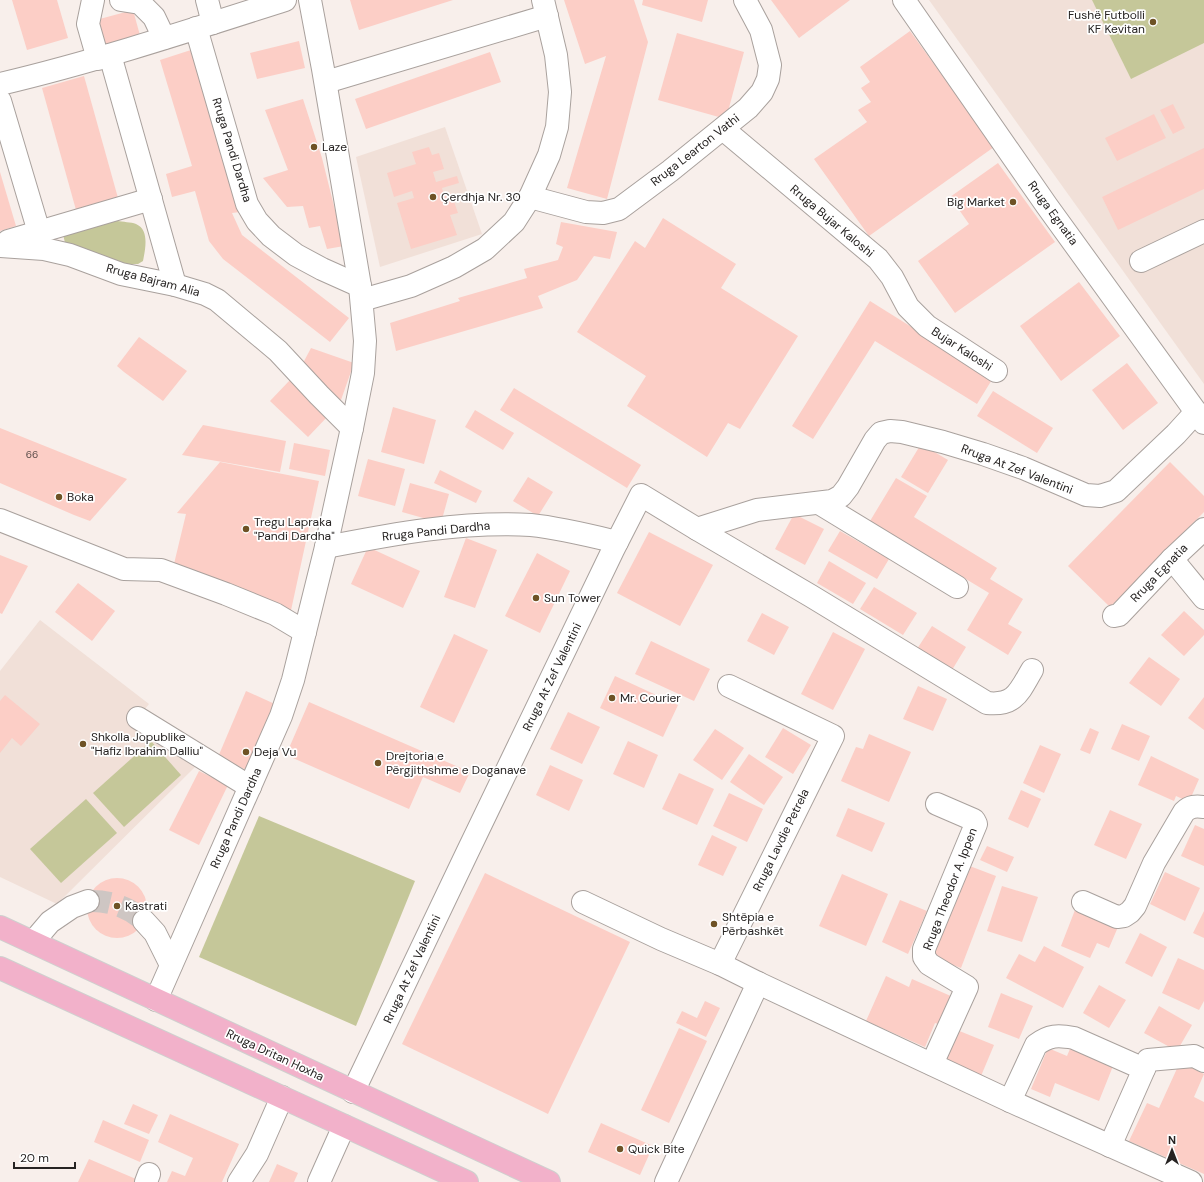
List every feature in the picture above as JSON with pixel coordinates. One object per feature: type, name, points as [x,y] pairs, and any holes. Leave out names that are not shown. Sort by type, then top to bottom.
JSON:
[{"type":"main road","name":"Rruga Dritan Hoxha","points":[[0,927],[549,1182]]},
{"type":"main road","points":[[0,968],[467,1182]]},
{"type":"street","points":[[92,0],[88,24],[104,57],[151,199],[175,285]]},
{"type":"street","points":[[121,0],[140,4],[154,17],[164,38]]},
{"type":"street","name":"Rruga Pandi Dardha","points":[[207,0],[205,26],[247,204],[256,221],[271,236],[296,255],[361,293]]},
{"type":"street","points":[[0,84],[104,57],[285,0]]},
{"type":"street","name":"Rruga Pandi Dardha","points":[[156,1000],[281,716],[293,680],[326,546],[363,373],[365,341],[361,293],[326,82],[310,0]]},
{"type":"street","name":"Rruga Learton Vathi","points":[[530,197],[586,212],[603,212],[619,209],[748,108],[762,92],[768,79],[770,65],[768,52],[761,30],[745,0]]},
{"type":"street","name":"Rruga Egnatia","points":[[904,0],[1047,206],[1200,418]]},
{"type":"street","points":[[326,82],[545,8],[556,55],[560,92],[557,127],[549,155],[530,197],[514,222],[486,249],[454,267],[411,286],[361,293]]},
{"type":"street","points":[[0,101],[39,232]]},
{"type":"street","name":"Rruga Bujar Kaloshi","points":[[723,129],[878,259],[892,277],[908,307],[927,326]]},
{"type":"street","name":"Rruga Bajram Alia","points":[[0,245],[151,199]]},
{"type":"street","points":[[1141,261],[1204,231]]},
{"type":"street","name":"Rruga Bajram Alia","points":[[0,245],[51,251],[70,255],[122,274],[175,285],[205,294],[217,300],[278,351],[352,428]]},
{"type":"street","name":"Bujar Kaloshi","points":[[927,326],[996,371]]},
{"type":"street","name":"Rruga At Zef Valentini","points":[[697,529],[757,510],[832,501],[841,496],[848,487],[875,440],[882,433],[890,431],[902,432],[943,442],[983,454],[1024,468],[1086,495],[1100,496],[1116,490],[1176,434],[1200,418]]},
{"type":"street","name":"Rruga At Zef Valentini","points":[[354,1092],[463,860],[641,495],[987,703],[998,704],[1007,702],[1015,697],[1032,670]]},
{"type":"street","points":[[819,503],[958,587]]},
{"type":"street","points":[[0,520],[124,569],[161,570],[275,614],[305,632]]},
{"type":"street","name":"Rruga Pandi Dardha","points":[[326,546],[393,534],[481,524],[531,526],[565,530],[617,542]]},
{"type":"street","name":"Rruga Egnatia","points":[[1114,616],[1119,615],[1172,559],[1204,529]]},
{"type":"street","points":[[1172,559],[1204,598]]},
{"type":"street","name":"Rruga Lavdie Petrela","points":[[720,964],[833,736],[729,686]]},
{"type":"street","points":[[138,718],[250,786]]},
{"type":"street","name":"Rruga Theodor A. Ippen","points":[[932,1064],[967,987],[929,964],[924,957],[924,949],[976,824],[974,820],[937,804]]},
{"type":"street","points":[[1083,902],[1117,916],[1124,916],[1130,912],[1135,906],[1154,863],[1184,812],[1190,807],[1204,807]]},
{"type":"street","points":[[33,942],[50,922],[72,907],[88,901]]},
{"type":"street","points":[[583,902],[661,939],[720,964],[1010,1101],[1191,1182]]},
{"type":"street","points":[[144,921],[155,933],[171,965]]},
{"type":"street","points":[[666,1182],[758,983]]},
{"type":"street","points":[[1010,1101],[1036,1046],[1044,1039],[1053,1036],[1074,1038],[1144,1069]]},
{"type":"street","points":[[1110,1146],[1148,1060],[1194,1056],[1204,1061]]},
{"type":"street","points":[[239,1182],[256,1154],[282,1097]]},
{"type":"street","points":[[319,1182],[344,1126]]},
{"type":"shaded area","points":[[929,0],[1204,0],[1204,384]]},
{"type":"shaded area","points":[[445,127],[482,234],[380,267],[356,157]]},
{"type":"shaded area","name":"Shkolla Jopublike \"Hafiz Ibrahim Dalliu\"","points":[[40,620],[149,704],[134,723],[198,764],[57,904],[0,877],[0,671]]},
{"type":"green space","name":"Fushë Futbolli KF Kevitan","points":[[1092,0],[1204,0],[1204,43],[1131,79]]},
{"type":"green space","points":[[117,221],[136,224],[145,235],[146,241],[143,261],[138,264],[127,264],[65,243],[63,234],[67,231]]},
{"type":"green space","points":[[151,741],[181,775],[124,827],[93,793]]},
{"type":"green space","points":[[86,799],[117,833],[61,883],[30,849]]},
{"type":"green space","points":[[259,816],[415,881],[356,1026],[199,957]]},
{"type":"building","points":[[12,0],[57,0],[68,38],[27,50]]},
{"type":"building","points":[[350,0],[453,0],[359,30]]},
{"type":"building","points":[[564,0],[634,0],[648,42],[607,199],[567,188],[606,56],[585,64]]},
{"type":"building","points":[[643,0],[708,0],[702,22],[642,5]]},
{"type":"building","points":[[771,0],[850,0],[799,38]]},
{"type":"building","points":[[133,10],[141,39],[104,49],[96,20]]},
{"type":"building","points":[[910,31],[994,147],[869,236],[814,159],[867,122],[858,110],[871,102],[861,88],[870,82],[860,67]]},
{"type":"building","points":[[677,33],[744,52],[726,119],[658,100]]},
{"type":"building","points":[[299,41],[305,68],[257,79],[250,53]]},
{"type":"building","points":[[194,49],[240,212],[232,213],[242,235],[349,318],[330,342],[223,259],[209,241],[195,191],[172,197],[166,174],[192,166],[160,60]]},
{"type":"building","points":[[490,52],[501,82],[366,129],[355,99]]},
{"type":"building","points":[[84,76],[118,198],[76,210],[42,88]]},
{"type":"building","points":[[303,99],[322,158],[344,246],[327,249],[320,226],[309,228],[303,206],[287,207],[263,178],[288,170],[265,110]]},
{"type":"building","points":[[1173,104],[1185,128],[1173,134],[1160,110]]},
{"type":"building","points":[[1154,114],[1166,138],[1117,161],[1105,138]]},
{"type":"building","name":"Çerdhja Nr. 30","points":[[429,147],[432,155],[439,153],[444,169],[433,172],[436,182],[457,176],[459,183],[442,188],[444,195],[451,193],[458,213],[450,215],[457,235],[411,249],[397,203],[414,198],[412,191],[394,197],[387,173],[416,164],[412,152]]},
{"type":"building","points":[[1204,148],[1204,189],[1118,230],[1102,197]]},
{"type":"building","points":[[998,163],[1055,242],[955,313],[918,261],[969,224],[950,197]]},
{"type":"building","points":[[0,172],[16,226],[0,231]]},
{"type":"building","points":[[663,218],[736,264],[721,288],[798,336],[740,429],[728,423],[707,457],[627,406],[646,376],[577,332],[635,241],[645,248]]},
{"type":"building","points":[[561,222],[617,232],[610,259],[594,256],[577,280],[538,296],[543,308],[396,351],[390,323],[460,301],[458,298],[527,278],[524,269],[558,260],[563,247],[556,244]]},
{"type":"building","points":[[1079,282],[1120,336],[1061,381],[1020,326]]},
{"type":"building","points":[[870,301],[993,378],[977,404],[875,341],[813,439],[792,426]]},
{"type":"building","points":[[139,337],[187,371],[163,401],[117,366]]},
{"type":"building","points":[[311,348],[354,363],[341,400],[320,386],[302,365]]},
{"type":"building","points":[[1127,363],[1158,403],[1123,430],[1092,390]]},
{"type":"building","points":[[290,380],[328,416],[308,437],[270,401]]},
{"type":"building","points":[[514,388],[641,465],[627,488],[500,410]]},
{"type":"building","points":[[993,391],[1053,428],[1037,453],[977,416]]},
{"type":"building","points":[[393,407],[436,420],[424,464],[381,452]]},
{"type":"building","points":[[475,410],[514,433],[503,450],[465,427]]},
{"type":"building","points":[[203,425],[286,441],[280,472],[182,455]]},
{"type":"building","points":[[0,428],[127,479],[90,521],[74,515],[0,483]]},
{"type":"building","points":[[294,443],[330,450],[325,476],[289,469]]},
{"type":"building","points":[[921,444],[948,460],[928,493],[901,477]]},
{"type":"building","points":[[368,459],[405,469],[395,506],[358,496]]},
{"type":"building","name":"Tregu Lapraka \"Pandi Dardha\"","points":[[220,462],[319,481],[290,615],[173,568],[186,514],[177,513]]},
{"type":"building","points":[[1170,462],[1204,496],[1204,512],[1110,607],[1068,566]]},
{"type":"building","points":[[440,470],[482,491],[476,503],[434,483]]},
{"type":"building","points":[[528,477],[553,492],[538,516],[513,501]]},
{"type":"building","points":[[896,478],[927,496],[914,517],[997,568],[990,579],[1023,599],[1008,624],[1022,632],[1008,655],[967,630],[989,593],[870,521]]},
{"type":"building","points":[[410,483],[449,494],[441,523],[402,512]]},
{"type":"building","points":[[794,514],[824,529],[805,565],[775,549]]},
{"type":"building","points":[[840,531],[889,559],[877,579],[828,551]]},
{"type":"building","points":[[649,532],[713,565],[680,626],[617,593]]},
{"type":"building","points":[[466,538],[497,550],[475,608],[444,597]]},
{"type":"building","points":[[368,547],[420,571],[403,608],[351,584]]},
{"type":"building","name":"Sun Tower","points":[[537,553],[570,571],[540,633],[505,616]]},
{"type":"building","points":[[0,555],[28,566],[2,614],[0,613]]},
{"type":"building","points":[[829,561],[866,583],[853,604],[817,583]]},
{"type":"building","points":[[78,583],[115,611],[92,641],[55,612]]},
{"type":"building","points":[[874,587],[917,613],[903,635],[860,609]]},
{"type":"building","points":[[1184,611],[1204,630],[1204,635],[1184,656],[1161,635]]},
{"type":"building","points":[[762,613],[789,627],[774,655],[747,641]]},
{"type":"building","points":[[932,626],[966,647],[952,670],[917,649]]},
{"type":"building","points":[[833,632],[865,649],[833,710],[801,694]]},
{"type":"building","points":[[454,634],[488,650],[454,723],[420,707]]},
{"type":"building","points":[[651,641],[710,669],[694,701],[635,674]]},
{"type":"building","points":[[1149,657],[1180,679],[1161,706],[1129,683]]},
{"type":"building","points":[[615,676],[678,705],[663,737],[600,708]]},
{"type":"building","points":[[918,686],[947,699],[933,731],[903,719]]},
{"type":"building","points":[[246,691],[277,705],[249,771],[218,757]]},
{"type":"building","points":[[5,695],[40,724],[21,746],[12,738],[0,753],[0,701]]},
{"type":"building","points":[[1204,697],[1204,730],[1188,718]]},
{"type":"building","name":"Drejtoria e Përgjithshme e Doganave","points":[[309,702],[470,772],[460,793],[423,777],[409,809],[286,755]]},
{"type":"building","points":[[568,712],[600,727],[582,764],[550,749]]},
{"type":"building","points":[[1122,724],[1150,736],[1139,761],[1111,749]]},
{"type":"building","points":[[783,728],[811,745],[793,774],[765,757]]},
{"type":"building","points":[[1090,728],[1099,732],[1090,754],[1080,750]]},
{"type":"building","points":[[715,729],[744,748],[722,780],[693,760]]},
{"type":"building","points":[[869,734],[911,752],[889,802],[841,781],[856,747],[863,749]]},
{"type":"building","points":[[628,741],[658,755],[644,788],[613,774]]},
{"type":"building","points":[[1040,745],[1061,754],[1044,793],[1023,783]]},
{"type":"building","points":[[749,754],[783,777],[764,805],[730,782]]},
{"type":"building","points":[[1151,756],[1199,779],[1189,802],[1176,796],[1174,801],[1138,785]]},
{"type":"building","points":[[550,765],[583,780],[569,811],[536,795]]},
{"type":"building","points":[[199,771],[228,785],[199,845],[169,830]]},
{"type":"building","points":[[679,773],[714,789],[697,825],[662,809]]},
{"type":"building","points":[[1021,790],[1041,799],[1028,828],[1008,819]]},
{"type":"building","points":[[729,793],[763,809],[747,842],[713,826]]},
{"type":"building","points":[[848,808],[885,823],[872,852],[836,836]]},
{"type":"building","points":[[1110,810],[1142,824],[1126,859],[1094,845]]},
{"type":"building","points":[[1195,825],[1204,829],[1204,866],[1181,856]]},
{"type":"building","points":[[712,835],[737,847],[723,876],[698,865]]},
{"type":"building","points":[[987,846],[1014,857],[1007,872],[980,860]]},
{"type":"building","points":[[967,865],[996,876],[961,968],[932,957]]},
{"type":"building","points":[[1165,872],[1200,888],[1185,921],[1150,904]]},
{"type":"building","points":[[485,873],[630,942],[548,1114],[402,1044]]},
{"type":"building","points":[[842,874],[888,894],[866,946],[819,926]]},
{"type":"building","name":"Kastrati","points":[[117,878],[134,883],[142,891],[147,908],[142,925],[134,933],[117,938],[100,933],[92,925],[87,908],[92,891],[100,883]]},
{"type":"building","points":[[1002,886],[1038,897],[1022,942],[987,931]]},
{"type":"building","points":[[900,900],[927,911],[908,954],[882,942]]},
{"type":"building","points":[[1075,910],[1118,927],[1109,948],[1097,943],[1090,958],[1061,946]]},
{"type":"building","points":[[1204,911],[1204,938],[1193,933]]},
{"type":"building","points":[[1140,933],[1167,947],[1152,977],[1125,963]]},
{"type":"building","points":[[1044,946],[1084,967],[1063,1008],[1006,978],[1019,954],[1035,962]]},
{"type":"building","points":[[1178,958],[1204,970],[1204,1001],[1199,1010],[1162,993]]},
{"type":"building","points":[[886,976],[909,987],[912,979],[953,997],[941,1025],[935,1023],[925,1047],[866,1021]]},
{"type":"building","points":[[1099,985],[1126,1000],[1109,1028],[1083,1013]]},
{"type":"building","points":[[1001,993],[1033,1006],[1019,1039],[988,1027]]},
{"type":"building","points":[[705,1001],[720,1008],[706,1037],[676,1023],[682,1011],[697,1018]]},
{"type":"building","points":[[1159,1006],[1192,1025],[1177,1051],[1144,1033]]},
{"type":"building","points":[[679,1028],[707,1041],[669,1123],[641,1110]]},
{"type":"building","points":[[957,1030],[994,1045],[981,1076],[945,1062]]},
{"type":"building","points":[[1072,1044],[1115,1061],[1099,1101],[1055,1083],[1050,1097],[1031,1089],[1048,1048],[1067,1056]]},
{"type":"building","points":[[1180,1062],[1204,1074],[1194,1097],[1204,1102],[1204,1174],[1129,1141],[1147,1103],[1159,1108]]},
{"type":"building","points":[[133,1104],[158,1115],[149,1134],[124,1124]]},
{"type":"building","points":[[170,1114],[239,1144],[222,1182],[167,1182],[172,1171],[185,1176],[193,1158],[158,1142]]},
{"type":"building","points":[[103,1120],[149,1140],[140,1162],[94,1142]]},
{"type":"building","name":"Quick Bite","points":[[601,1123],[653,1146],[640,1175],[588,1152]]},
{"type":"building","points":[[89,1159],[136,1179],[134,1182],[78,1182]]},
{"type":"building","points":[[277,1164],[298,1173],[294,1182],[269,1182]]},
{"type":"tunnel","points":[[88,901],[118,905],[132,912],[144,921]]},
{"type":"place","name":"Fushë Futbolli KF Kevitan","points":[[1153,22]]},
{"type":"place","name":"Laze","points":[[314,147]]},
{"type":"place","name":"Çerdhja Nr. 30","points":[[433,197]]},
{"type":"place","name":"Big Market","points":[[1013,202]]},
{"type":"place","name":"Boka","points":[[59,497]]},
{"type":"place","name":"Tregu Lapraka \"Pandi Dardha\"","points":[[246,529]]},
{"type":"place","name":"Sun Tower","points":[[536,598]]},
{"type":"place","name":"Mr. Courier","points":[[612,698]]},
{"type":"place","name":"Shkolla Jopublike \"Hafiz Ibrahim Dalliu\"","points":[[83,744]]},
{"type":"place","name":"Deja Vu","points":[[246,752]]},
{"type":"place","name":"Drejtoria e Përgjithshme e Doganave","points":[[378,763]]},
{"type":"place","name":"Kastrati","points":[[117,906]]},
{"type":"place","name":"Shtëpia e Përbashkët","points":[[714,924]]},
{"type":"place","name":"Quick Bite","points":[[620,1149]]}]
